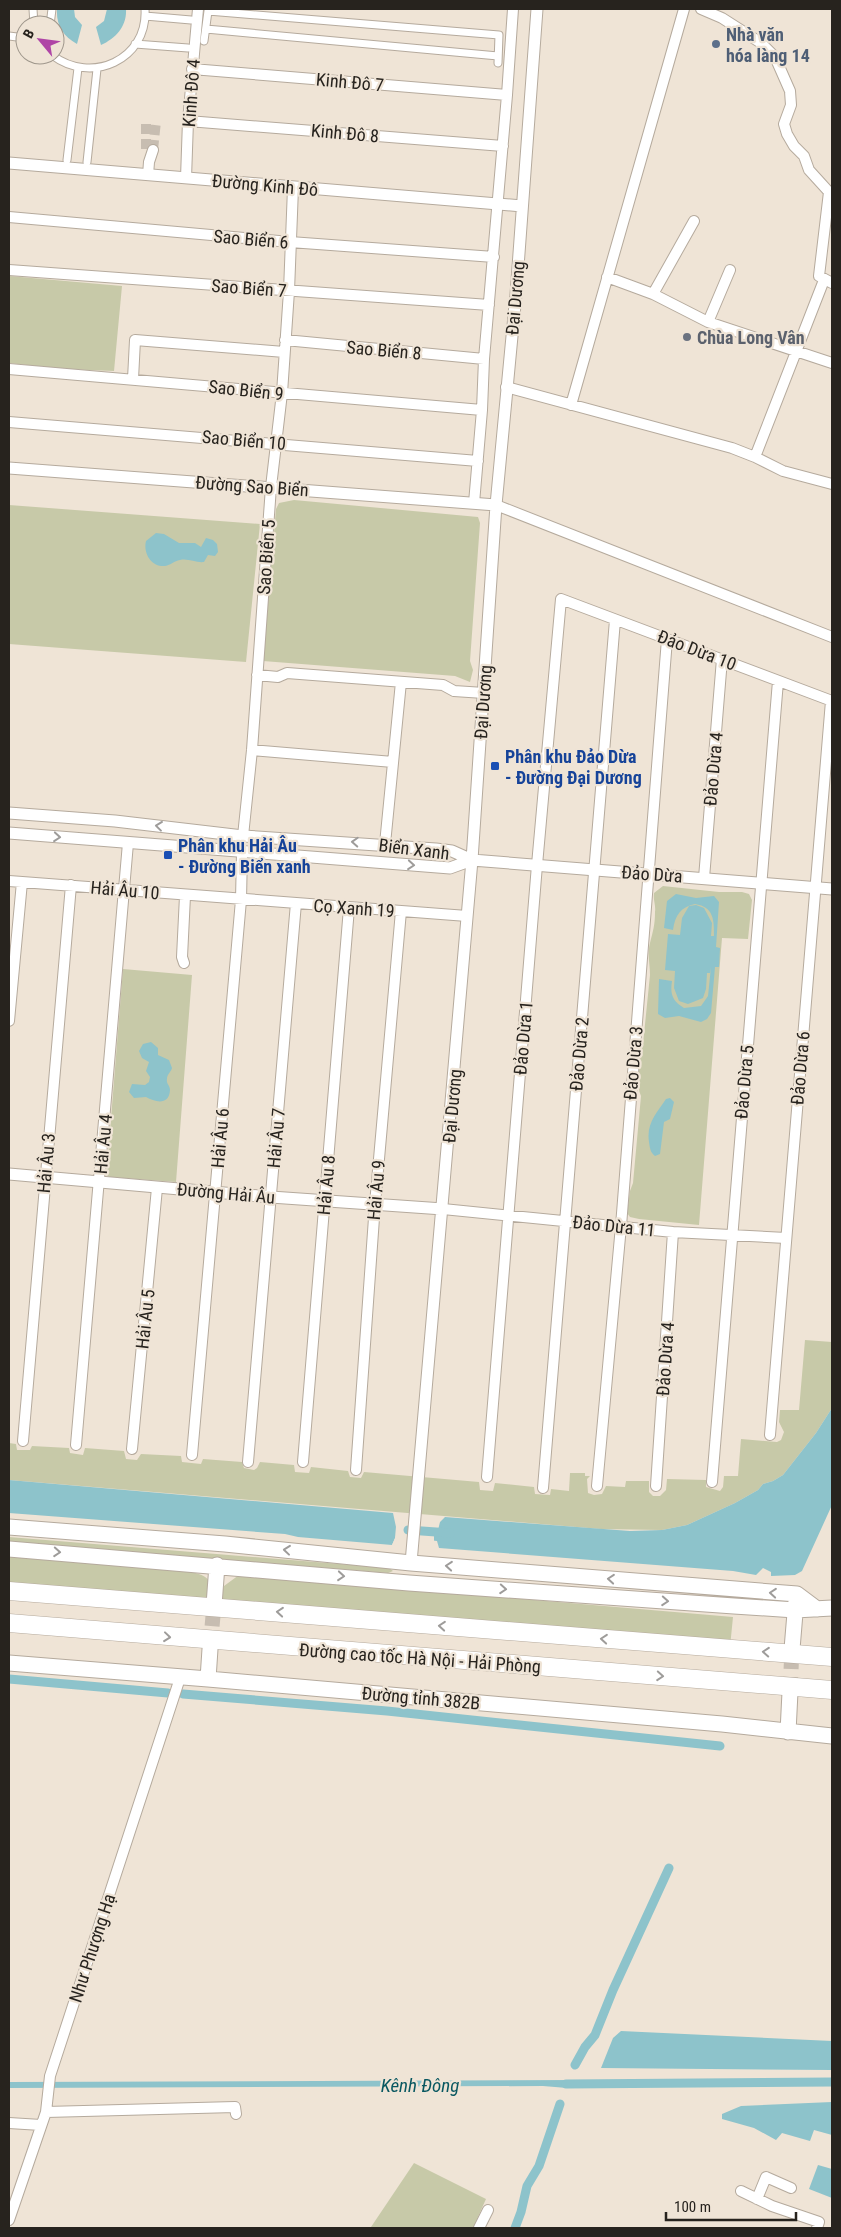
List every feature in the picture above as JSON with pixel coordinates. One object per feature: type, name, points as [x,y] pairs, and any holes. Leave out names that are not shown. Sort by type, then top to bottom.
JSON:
[{"type":"highway","name":"Đường cao tốc Hà Nội - Hải Phòng","points":[[9,1591],[832,1657]]},
{"type":"highway","name":"Đường cao tốc Hà Nội - Hải Phòng","points":[[9,1624],[832,1690]]},
{"type":"main road","points":[[9,1527],[226,1544],[411,1563],[797,1594],[825,1608]]},
{"type":"main road","points":[[9,1549],[217,1565],[409,1583],[795,1610],[825,1608]]},
{"type":"main road","points":[[409,1583],[411,1563]]},
{"type":"main road","points":[[214,1605],[217,1565]]},
{"type":"main road","points":[[792,1649],[797,1594]]},
{"type":"main road","points":[[208,1679],[210,1650]]},
{"type":"main road","name":"Đường tỉnh 382B","points":[[9,1663],[722,1724],[832,1736]]},
{"type":"main road","points":[[788,1732],[790,1692]]},
{"type":"street","points":[[23,9],[33,9]]},
{"type":"street","points":[[204,40],[206,29],[204,9],[499,31],[498,60],[206,29]]},
{"type":"street","name":"Kinh Đô 4","points":[[186,178],[192,69],[204,9]]},
{"type":"street","points":[[474,503],[513,9]]},
{"type":"street","name":"Đại Dương","points":[[411,1563],[472,860],[496,505],[537,9]]},
{"type":"street","points":[[571,405],[684,9]]},
{"type":"street","points":[[702,9],[722,18],[761,43],[775,57],[790,91],[791,105],[784,124],[787,134],[794,146],[804,156],[809,170],[829,192],[819,276],[828,282],[796,350],[755,456]]},
{"type":"street","points":[[65,63],[78,68],[98,69],[117,61],[135,44],[142,30],[145,12],[191,20]]},
{"type":"street","points":[[135,44],[188,48]]},
{"type":"street","points":[[67,160],[78,68]]},
{"type":"street","points":[[87,162],[98,69]]},
{"type":"street","name":"Kinh Đô 7","points":[[192,69],[507,95]]},
{"type":"street","name":"Kinh Đô 8","points":[[188,121],[503,146]]},
{"type":"street","points":[[148,175],[150,149]]},
{"type":"street","name":"Đường Kinh Đô","points":[[9,163],[522,206]]},
{"type":"street","name":"Sao Biển 5","points":[[243,836],[252,750],[271,487],[282,393],[289,291],[293,188]]},
{"type":"street","name":"Sao Biển 6","points":[[9,217],[290,242],[494,257]]},
{"type":"street","points":[[653,294],[694,221]]},
{"type":"street","name":"Sao Biển 7","points":[[9,270],[489,305]]},
{"type":"street","points":[[708,322],[730,270]]},
{"type":"street","points":[[607,277],[653,294],[708,322],[832,363]]},
{"type":"street","points":[[133,379],[136,340],[284,352]]},
{"type":"street","name":"Sao Biển 8","points":[[285,340],[484,359]]},
{"type":"street","name":"Sao Biển 9","points":[[9,369],[482,410]]},
{"type":"street","points":[[506,387],[732,448],[755,456],[783,471],[832,484]]},
{"type":"street","name":"Sao Biển 10","points":[[9,422],[275,442],[478,461]]},
{"type":"street","name":"Đường Sao Biển","points":[[9,468],[496,505]]},
{"type":"street","points":[[496,505],[832,637]]},
{"type":"street","name":"Đảo Dừa 10","points":[[561,599],[832,701]]},
{"type":"street","name":"Đảo Dừa 1","points":[[487,1477],[537,865],[561,599]]},
{"type":"street","name":"Đảo Dừa 2","points":[[543,1488],[615,620]]},
{"type":"street","name":"Đảo Dừa 3","points":[[597,1486],[621,1226],[667,639]]},
{"type":"street","name":"Đảo Dừa 4","points":[[704,878],[722,660]]},
{"type":"street","points":[[257,675],[278,677],[287,673],[443,685],[454,691],[484,693]]},
{"type":"street","name":"Đảo Dừa 5","points":[[712,1482],[778,681]]},
{"type":"street","points":[[385,844],[401,682]]},
{"type":"street","name":"Đảo Dừa 6","points":[[770,1435],[832,701]]},
{"type":"street","points":[[252,750],[393,762]]},
{"type":"street","name":"Biển Xanh","points":[[9,813],[115,821],[243,836],[385,844],[452,851],[472,860]]},
{"type":"street","name":"Biển Xanh","points":[[9,833],[450,868],[472,860]]},
{"type":"street","points":[[242,852],[243,836]]},
{"type":"street","name":"Hải Âu 4","points":[[76,1445],[128,843]]},
{"type":"street","name":"Hải Âu 6","points":[[192,1455],[240,900],[242,852]]},
{"type":"street","name":"Đảo Dừa","points":[[472,860],[832,889]]},
{"type":"street","name":"Hải Âu 10","points":[[9,881],[240,900]]},
{"type":"street","points":[[9,1021],[22,882]]},
{"type":"street","name":"Hải Âu 3","points":[[23,1441],[44,1177],[71,885]]},
{"type":"street","points":[[184,963],[182,957],[185,896]]},
{"type":"street","name":"Cọ Xanh 19","points":[[240,900],[467,916]]},
{"type":"street","name":"Hải Âu 7","points":[[248,1462],[296,903]]},
{"type":"street","name":"Hải Âu 8","points":[[303,1462],[349,908]]},
{"type":"street","name":"Hải Âu 9","points":[[356,1470],[375,1204],[401,911]]},
{"type":"street","name":"Đường Hải Âu","points":[[9,1174],[271,1197],[443,1208]]},
{"type":"street","name":"Hải Âu 5","points":[[132,1450],[157,1188]]},
{"type":"street","name":"Đảo Dừa 11","points":[[443,1208],[674,1232],[786,1238]]},
{"type":"street","name":"Đảo Dừa 4","points":[[656,1486],[674,1232]]},
{"type":"street","name":"Như Phượng Hạ","points":[[9,2220],[46,2112],[50,2076],[180,1678]]},
{"type":"street","points":[[46,2112],[235,2107],[236,2114]]},
{"type":"street","points":[[9,2123],[41,2125]]},
{"type":"street","points":[[757,2199],[766,2177],[791,2188]]},
{"type":"street","points":[[741,2191],[772,2206],[819,2222],[817,2228]]},
{"type":"street","points":[[479,2228],[488,2210]]},
{"type":"green space","points":[[9,276],[122,286],[114,371],[62,369],[9,363]]},
{"type":"green space","points":[[294,500],[478,517],[480,523],[470,661],[473,670],[470,682],[455,676],[263,661],[276,509],[279,503]]},
{"type":"green space","points":[[9,505],[260,524],[246,662],[9,644]]},
{"type":"green space","points":[[663,886],[719,892],[742,892],[749,894],[752,900],[748,939],[722,938],[699,1225],[639,1219],[630,1217],[627,1213],[633,1183],[641,1096],[638,1084],[638,1070],[643,1044],[650,975],[649,947],[655,921],[654,893]]},
{"type":"green space","points":[[123,969],[192,975],[176,1182],[110,1177],[106,1175],[105,1162],[108,1156]]},
{"type":"green space","points":[[805,1340],[832,1342],[832,1408],[816,1433],[783,1475],[763,1484],[758,1490],[735,1503],[687,1525],[662,1530],[601,1529],[9,1480],[9,1443],[16,1444],[17,1450],[30,1450],[32,1446],[69,1448],[70,1453],[83,1455],[85,1448],[124,1451],[126,1459],[137,1460],[141,1454],[181,1456],[182,1462],[201,1464],[203,1459],[242,1462],[244,1468],[254,1470],[260,1462],[294,1465],[295,1472],[309,1473],[311,1467],[348,1471],[350,1477],[361,1478],[364,1472],[479,1482],[480,1490],[493,1491],[495,1483],[534,1487],[535,1494],[550,1495],[551,1489],[569,1491],[570,1473],[585,1473],[585,1476],[590,1476],[587,1479],[588,1493],[594,1495],[602,1494],[606,1486],[625,1487],[626,1481],[649,1481],[649,1492],[653,1496],[660,1496],[666,1490],[667,1479],[706,1480],[706,1487],[720,1491],[723,1487],[724,1476],[738,1476],[741,1439],[777,1442],[781,1440],[784,1432],[779,1422],[780,1410],[799,1410]]},
{"type":"green space","points":[[9,1537],[389,1568],[393,1571],[388,1573],[9,1542]]},
{"type":"green space","points":[[9,1556],[191,1572],[204,1576],[209,1582],[211,1604],[9,1585]]},
{"type":"green space","points":[[239,1575],[733,1617],[730,1647],[218,1605],[224,1586]]},
{"type":"green space","points":[[414,2163],[486,2199],[473,2228],[371,2227]]},
{"type":"water","points":[[57,9],[74,9],[75,17],[82,25],[77,44],[65,35],[65,15],[57,15]]},
{"type":"water","points":[[107,9],[126,9],[125,21],[116,35],[101,45],[96,27],[104,21]]},
{"type":"water","points":[[156,533],[164,534],[179,543],[195,543],[201,547],[206,538],[213,540],[217,544],[218,552],[215,556],[208,555],[204,562],[183,560],[160,566],[149,558],[145,546],[146,541]]},
{"type":"water","points":[[676,894],[696,898],[714,896],[719,902],[716,947],[720,948],[719,967],[715,967],[711,1013],[707,1019],[701,1022],[679,1016],[665,1018],[658,1014],[659,979],[672,981],[671,990],[673,997],[684,1008],[701,1006],[708,996],[711,967],[710,973],[707,973],[706,989],[703,998],[688,1004],[679,1001],[674,988],[675,971],[665,970],[668,934],[680,935],[682,918],[689,906],[696,905],[704,908],[712,923],[711,936],[714,936],[712,915],[706,908],[695,904],[690,905],[686,907],[679,912],[673,930],[664,928],[667,901]]},
{"type":"water","points":[[151,1042],[158,1048],[158,1055],[169,1060],[172,1068],[167,1077],[170,1088],[169,1095],[164,1101],[146,1097],[134,1098],[129,1092],[132,1084],[145,1085],[149,1082],[150,1077],[146,1071],[149,1062],[142,1058],[139,1051],[143,1044]]},
{"type":"water","points":[[670,1098],[674,1102],[670,1119],[664,1122],[660,1154],[655,1156],[650,1148],[649,1129],[666,1099]]},
{"type":"water","points":[[832,1408],[832,1505],[802,1571],[795,1575],[771,1576],[771,1572],[763,1568],[756,1575],[733,1571],[439,1548],[437,1541],[396,1536],[392,1545],[298,1537],[285,1534],[9,1513],[9,1480],[393,1513],[396,1527],[437,1534],[440,1522],[445,1517],[630,1531],[662,1530],[687,1525],[735,1503],[758,1490],[763,1484],[783,1475],[816,1433]]},
{"type":"water","points":[[621,2031],[832,2041],[832,2070],[601,2068],[613,2038]]},
{"type":"water","points":[[580,2080],[578,2085],[567,2088],[543,2086],[9,2088],[9,2082]]},
{"type":"water","points":[[832,2102],[832,2135],[814,2130],[810,2141],[782,2133],[776,2140],[754,2128],[722,2119],[722,2114],[741,2106]]},
{"type":"water","points":[[818,2165],[832,2169],[832,2198],[809,2189]]},
{"type":"pier","points":[[397,1515],[399,1525],[434,1531],[434,1543],[398,1539],[394,1546],[392,1545],[395,1538]]},
{"type":"waterway","points":[[408,1530],[450,1533]]},
{"type":"waterway","points":[[9,1679],[168,1693]]},
{"type":"waterway","points":[[183,1694],[387,1711],[720,1746]]},
{"type":"waterway","points":[[575,2065],[585,2047],[595,2035],[613,1990],[669,1868]]},
{"type":"waterway","name":"Kênh Đông","points":[[566,2084],[832,2082]]},
{"type":"waterway","points":[[515,2228],[527,2186],[539,2166],[560,2104]]},
{"type":"tunnel","points":[[146,120],[146,149]]},
{"type":"tunnel","points":[[153,150],[156,121]]},
{"type":"tunnel","points":[[210,1649],[214,1605]]},
{"type":"tunnel","points":[[790,1692],[792,1649]]},
{"type":"place","name":"Nhà văn hóa làng 14","points":[[716,44]]},
{"type":"place","name":"Chùa Long Vân","points":[[687,337]]},
{"type":"place","name":"Phân khu Đảo Dừa - Đường Đại Dương","points":[[495,766]]},
{"type":"place","name":"Phân khu Hải Âu - Đường Biển xanh","points":[[168,855]]}]
